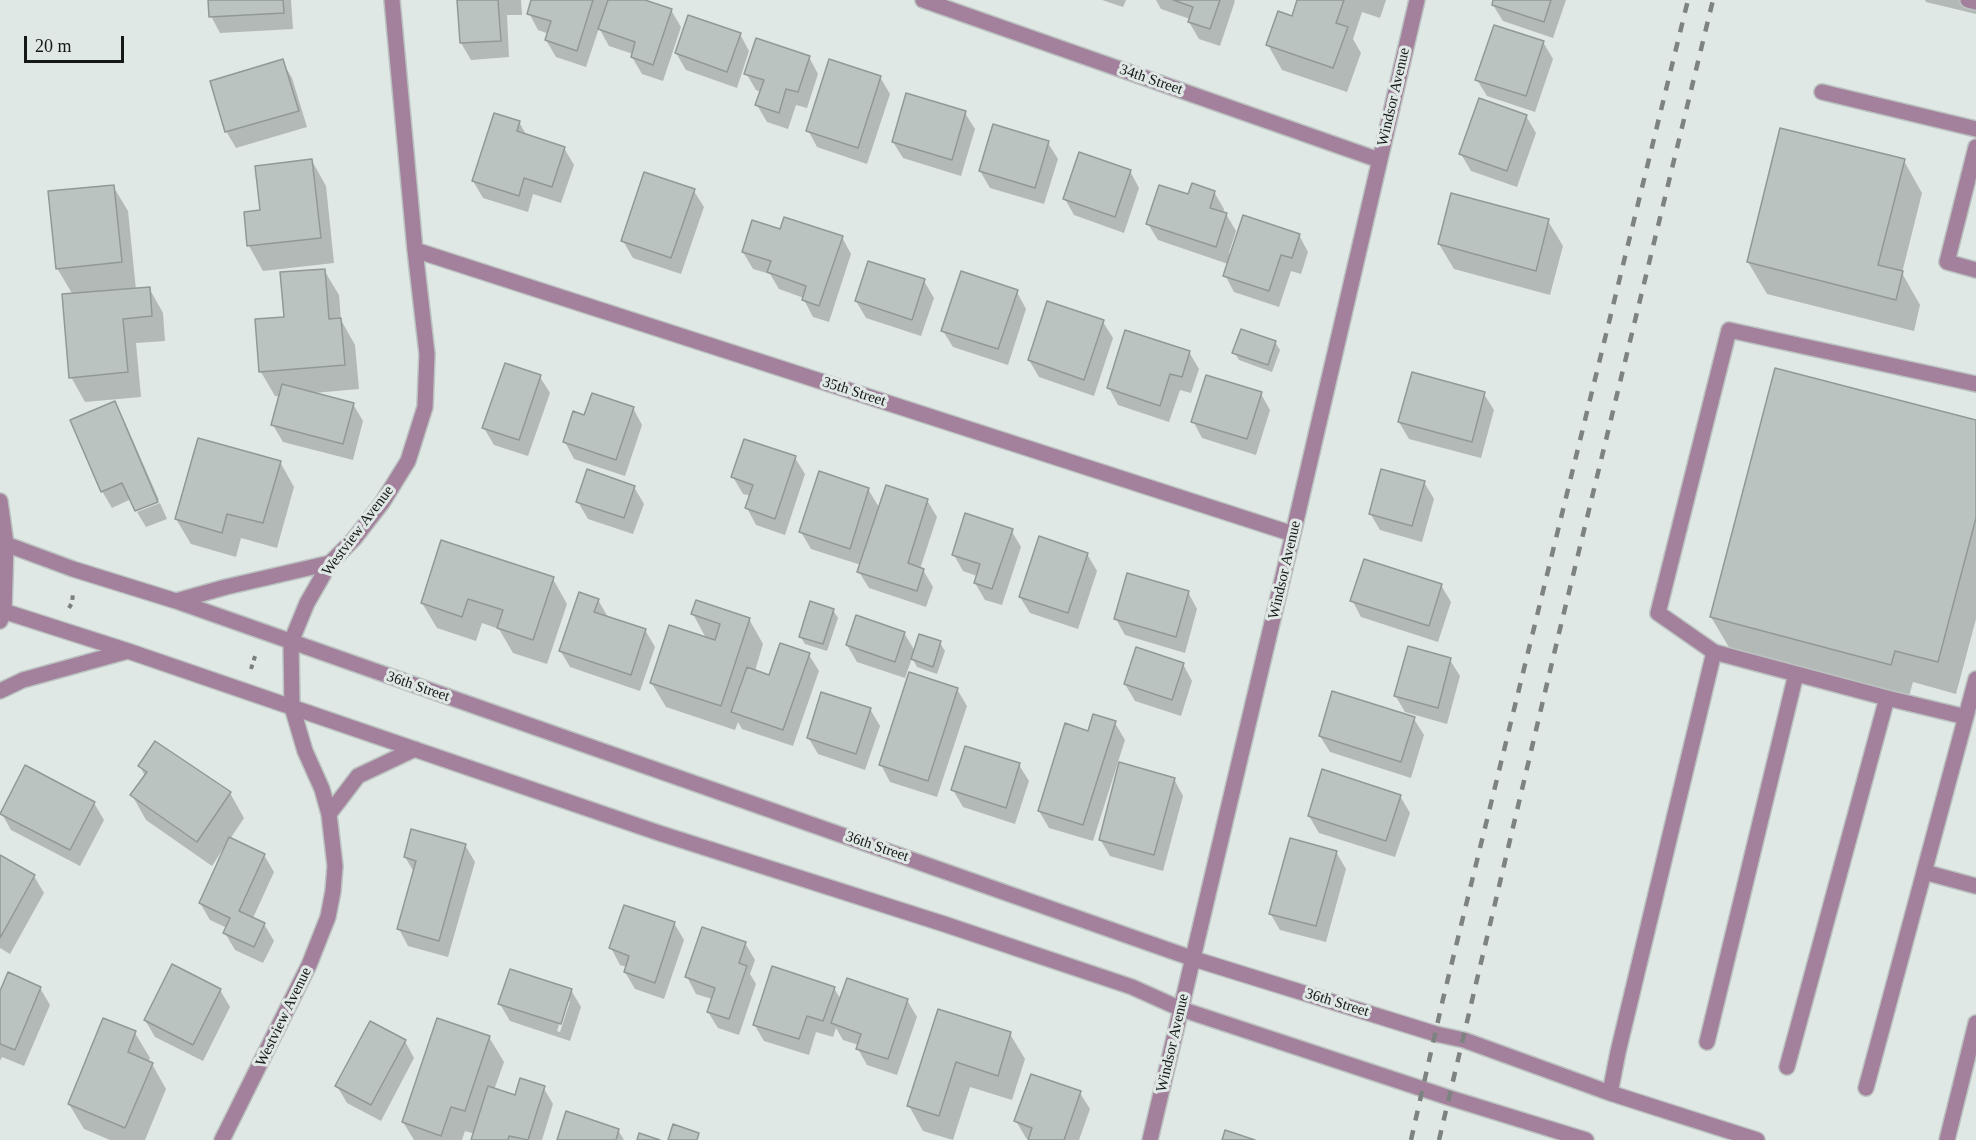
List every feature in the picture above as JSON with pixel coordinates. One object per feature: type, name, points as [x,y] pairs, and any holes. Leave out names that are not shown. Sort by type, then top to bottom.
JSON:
[{"type":"street","name":"Westview Avenue","points":[[226,1139],[309,965],[328,917],[333,891],[335,866],[329,814],[322,789],[305,751],[292,707],[291,642],[307,603],[330,563],[354,539],[382,503],[408,461],[425,407],[426,354],[392,0]]},
{"type":"street","name":"34th Street","points":[[923,0],[1379,160]]},
{"type":"street","name":"Windsor Avenue","points":[[1150,1140],[1417,0]]},
{"type":"street","points":[[1968,0],[1976,2]]},
{"type":"street","points":[[1822,92],[1976,129]]},
{"type":"street","points":[[1976,147],[1947,262],[1976,270]]},
{"type":"street","name":"35th Street","points":[[415,250],[1293,534]]},
{"type":"street","points":[[1966,717],[1714,652],[1658,613],[1729,330],[1976,384]]},
{"type":"street","points":[[0,501],[3,543],[1,614],[128,651],[659,833],[1132,987],[1181,1009],[1450,1098],[1586,1140]]},
{"type":"street","name":"36th Street","points":[[3,543],[73,569],[176,601],[1194,959],[1436,1034],[1464,1040],[1611,1093],[1757,1140]]},
{"type":"street","points":[[176,601],[330,563]]},
{"type":"street","points":[[0,691],[23,680],[128,651]]},
{"type":"street","points":[[1611,1093],[1618,1052],[1714,652]]},
{"type":"street","points":[[1707,1042],[1796,674]]},
{"type":"street","points":[[1866,1088],[1976,679]]},
{"type":"street","points":[[1787,1067],[1887,698]]},
{"type":"street","points":[[329,814],[358,776],[415,749]]},
{"type":"street","points":[[1924,872],[1976,886]]},
{"type":"street","points":[[1947,1140],[1976,1023]]},
{"type":"path","points":[[66,614],[72,603],[73,591]]},
{"type":"path","points":[[249,675],[256,653]]},
{"type":"building","points":[[208,0],[283,0],[284,13],[209,17]]},
{"type":"building","points":[[457,0],[498,0],[501,41],[460,43]]},
{"type":"building","points":[[531,0],[593,0],[577,51],[545,40],[551,21],[527,14]]},
{"type":"building","points":[[608,0],[645,0],[672,9],[653,65],[631,57],[635,42],[598,29]]},
{"type":"building","points":[[1173,0],[1220,0],[1210,29],[1188,22],[1193,7]]},
{"type":"building","points":[[1297,0],[1344,0],[1336,23],[1348,27],[1333,68],[1266,45],[1278,11],[1292,16]]},
{"type":"building","points":[[1493,0],[1551,0],[1544,22],[1492,5]]},
{"type":"building","points":[[688,15],[741,33],[727,72],[675,53]]},
{"type":"building","points":[[1494,25],[1544,41],[1526,96],[1475,80]]},
{"type":"building","points":[[756,38],[810,56],[798,92],[786,89],[779,113],[755,105],[764,80],[744,74]]},
{"type":"building","points":[[283,59],[299,111],[225,132],[210,81]]},
{"type":"building","points":[[829,59],[881,76],[858,148],[806,131]]},
{"type":"building","points":[[906,93],[966,111],[952,160],[892,142]]},
{"type":"building","points":[[1479,98],[1527,115],[1507,171],[1459,154]]},
{"type":"building","points":[[494,113],[520,121],[517,131],[565,147],[552,187],[524,178],[519,196],[472,181]]},
{"type":"building","points":[[993,124],[1049,141],[1035,188],[979,171]]},
{"type":"building","points":[[1780,128],[1905,159],[1878,265],[1903,271],[1896,300],[1747,262]]},
{"type":"building","points":[[1079,152],[1131,170],[1115,217],[1063,199]]},
{"type":"building","points":[[312,159],[321,238],[247,246],[244,212],[260,210],[255,166]]},
{"type":"building","points":[[644,172],[695,189],[671,258],[621,241]]},
{"type":"building","points":[[1192,183],[1215,191],[1210,208],[1227,213],[1216,247],[1146,224],[1159,185],[1188,194]]},
{"type":"building","points":[[114,185],[122,262],[56,269],[48,191]]},
{"type":"building","points":[[1451,193],[1549,219],[1536,271],[1438,244]]},
{"type":"building","points":[[1243,215],[1300,234],[1292,258],[1281,255],[1269,291],[1223,276]]},
{"type":"building","points":[[784,217],[843,236],[819,306],[802,300],[806,286],[767,272],[771,261],[742,252],[752,220],[780,229]]},
{"type":"building","points":[[868,261],[925,279],[912,320],[855,301]]},
{"type":"building","points":[[325,269],[329,319],[341,318],[345,365],[259,372],[255,319],[284,317],[280,272]]},
{"type":"building","points":[[961,271],[1018,290],[998,349],[941,331]]},
{"type":"building","points":[[150,287],[152,316],[123,319],[128,372],[69,378],[62,294]]},
{"type":"building","points":[[1047,301],[1104,320],[1084,380],[1028,360]]},
{"type":"building","points":[[1241,329],[1276,341],[1268,365],[1232,353]]},
{"type":"building","points":[[1125,330],[1190,351],[1182,377],[1170,374],[1160,406],[1107,388]]},
{"type":"building","points":[[505,363],[541,375],[519,440],[482,428]]},
{"type":"building","points":[[1775,368],[1976,420],[1976,518],[1938,662],[1895,651],[1891,665],[1710,617]]},
{"type":"building","points":[[1412,372],[1485,392],[1472,442],[1398,422]]},
{"type":"building","points":[[1206,375],[1262,392],[1247,439],[1191,422]]},
{"type":"building","points":[[282,384],[354,403],[343,444],[271,425]]},
{"type":"building","points":[[592,393],[634,407],[616,460],[563,442],[573,411],[584,415]]},
{"type":"building","points":[[115,401],[158,502],[135,511],[122,483],[101,492],[70,420]]},
{"type":"building","points":[[198,438],[281,461],[263,523],[227,514],[222,533],[175,519]]},
{"type":"building","points":[[744,439],[796,456],[775,519],[745,508],[753,485],[731,477]]},
{"type":"building","points":[[587,469],[635,486],[624,518],[576,502]]},
{"type":"building","points":[[1381,469],[1425,481],[1412,526],[1369,514]]},
{"type":"building","points":[[819,471],[869,488],[850,549],[799,532]]},
{"type":"building","points":[[886,485],[928,499],[908,563],[924,569],[917,591],[857,572]]},
{"type":"building","points":[[965,513],[1013,529],[992,589],[974,583],[980,564],[952,555]]},
{"type":"building","points":[[1039,536],[1088,553],[1068,613],[1019,597]]},
{"type":"building","points":[[441,540],[554,577],[533,640],[497,628],[503,610],[468,599],[462,617],[421,603]]},
{"type":"building","points":[[1364,559],[1442,584],[1429,626],[1350,601]]},
{"type":"building","points":[[1127,573],[1189,591],[1176,637],[1114,619]]},
{"type":"building","points":[[579,592],[599,599],[594,612],[646,629],[631,675],[559,651]]},
{"type":"building","points":[[696,600],[750,618],[721,706],[650,683],[669,625],[715,640],[720,624],[691,614]]},
{"type":"building","points":[[810,601],[834,609],[823,644],[799,637]]},
{"type":"building","points":[[856,615],[905,632],[895,662],[846,645]]},
{"type":"building","points":[[919,634],[941,641],[933,667],[911,659]]},
{"type":"building","points":[[780,643],[810,653],[783,730],[731,712],[747,667],[769,675]]},
{"type":"building","points":[[1408,646],[1451,658],[1438,708],[1394,696]]},
{"type":"building","points":[[1136,647],[1184,663],[1172,700],[1124,684]]},
{"type":"building","points":[[909,672],[958,688],[928,781],[879,765]]},
{"type":"building","points":[[1332,691],[1415,717],[1401,762],[1319,736]]},
{"type":"building","points":[[821,692],[871,708],[856,754],[807,738]]},
{"type":"building","points":[[1093,714],[1116,721],[1083,825],[1038,811],[1065,723],[1088,731]]},
{"type":"building","points":[[155,741],[231,792],[197,842],[130,795],[147,772],[138,766]]},
{"type":"building","points":[[965,746],[1020,763],[1006,808],[951,790]]},
{"type":"building","points":[[1119,762],[1175,778],[1154,855],[1099,840]]},
{"type":"building","points":[[25,765],[95,802],[70,850],[0,814]]},
{"type":"building","points":[[1322,769],[1401,795],[1386,841],[1308,816]]},
{"type":"building","points":[[411,829],[466,844],[439,941],[397,929],[416,861],[404,857]]},
{"type":"building","points":[[229,837],[265,854],[239,911],[265,923],[254,947],[223,933],[230,918],[199,903]]},
{"type":"building","points":[[1290,838],[1337,851],[1316,926],[1269,914]]},
{"type":"building","points":[[0,855],[35,875],[0,938]]},
{"type":"building","points":[[624,905],[675,922],[655,983],[624,972],[629,956],[609,948]]},
{"type":"building","points":[[702,927],[746,942],[739,963],[747,966],[729,1019],[707,1012],[715,988],[685,977]]},
{"type":"building","points":[[172,964],[221,989],[193,1045],[144,1020]]},
{"type":"building","points":[[772,966],[835,987],[823,1021],[807,1016],[799,1039],[753,1025]]},
{"type":"building","points":[[510,969],[572,989],[561,1024],[498,1004]]},
{"type":"building","points":[[8,972],[41,987],[15,1050],[0,1044],[0,991]]},
{"type":"building","points":[[847,978],[908,999],[888,1059],[856,1049],[861,1034],[831,1023]]},
{"type":"building","points":[[938,1009],[1011,1032],[998,1076],[956,1062],[939,1116],[907,1106]]},
{"type":"building","points":[[103,1018],[136,1031],[128,1052],[153,1063],[125,1128],[68,1104]]},
{"type":"building","points":[[437,1018],[490,1036],[465,1111],[451,1107],[441,1136],[402,1122]]},
{"type":"building","points":[[370,1021],[406,1040],[371,1105],[335,1086]]},
{"type":"building","points":[[1031,1074],[1081,1091],[1064,1140],[1028,1140],[1032,1128],[1014,1121]]},
{"type":"building","points":[[520,1078],[545,1086],[528,1140],[509,1136],[508,1140],[471,1140],[488,1086],[515,1095]]},
{"type":"building","points":[[566,1111],[619,1129],[616,1140],[557,1140]]},
{"type":"building","points":[[673,1124],[699,1133],[697,1140],[668,1140]]},
{"type":"building","points":[[1225,1130],[1255,1140],[1222,1140]]},
{"type":"building","points":[[639,1133],[660,1140],[637,1140]]},
{"type":"railway","points":[[1411,1140],[1443,999],[1688,0]]},
{"type":"railway","points":[[1439,1140],[1559,633],[1713,0]]}]
